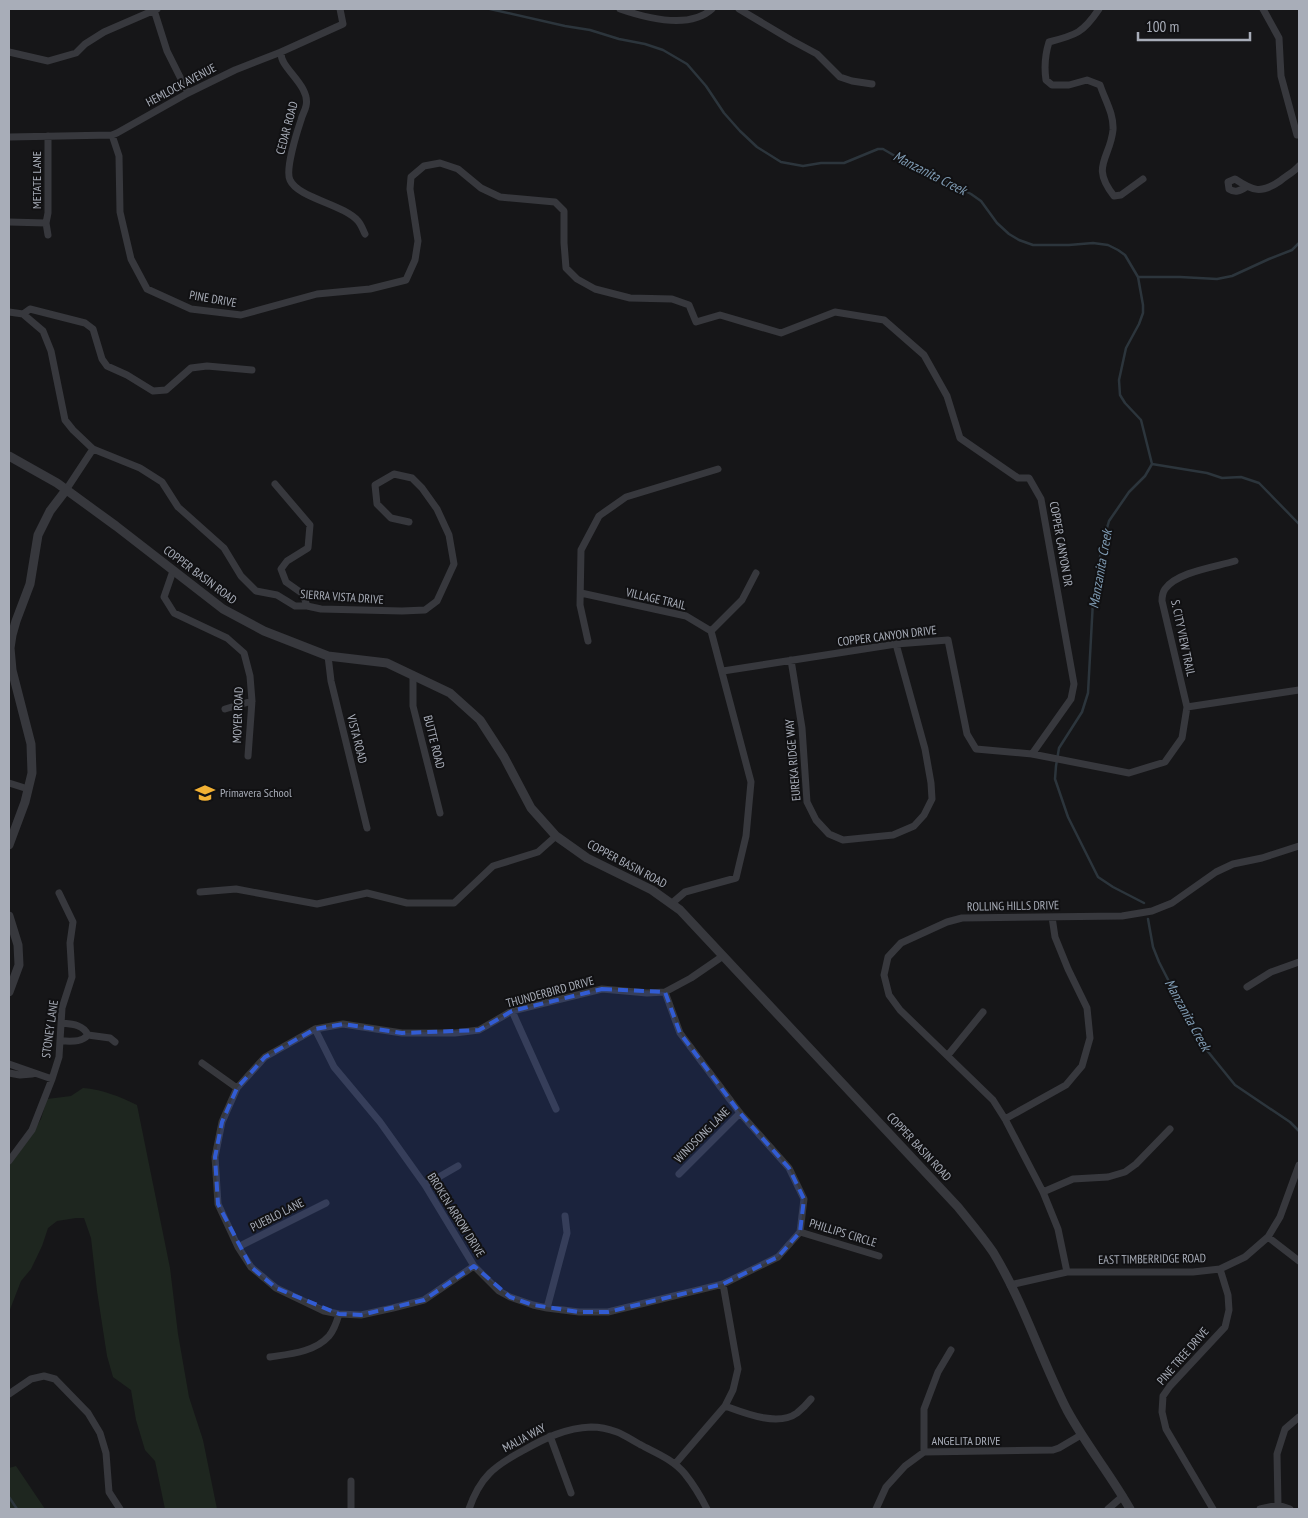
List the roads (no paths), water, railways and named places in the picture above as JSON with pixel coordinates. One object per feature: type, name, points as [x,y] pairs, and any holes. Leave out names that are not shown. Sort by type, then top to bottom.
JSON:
[{"type":"street","name":"HEMLOCK AVENUE","points":[[9,137],[112,135],[188,93],[235,70],[343,24],[340,9]]},
{"type":"street","points":[[620,9],[645,18],[670,20],[694,19],[712,9]]},
{"type":"street","points":[[739,9],[817,54],[840,77],[872,84]]},
{"type":"street","points":[[1099,9],[1089,24],[1076,35],[1049,42],[1044,69],[1046,80],[1052,84],[1069,85],[1087,80],[1100,85],[1112,116],[1113,131],[1101,168],[1106,186],[1114,196],[1121,195],[1143,179]]},
{"type":"street","points":[[1263,9],[1279,38],[1281,76],[1298,136]]},
{"type":"street","points":[[9,52],[48,61],[76,53],[85,44],[104,32],[155,10],[167,51],[188,93]]},
{"type":"street","name":"CEDAR ROAD","points":[[280,52],[282,61],[303,90],[307,105],[300,121],[288,170],[290,180],[300,190],[348,213],[359,221],[365,234]]},
{"type":"street","name":"PINE DRIVE","points":[[112,135],[119,156],[120,212],[130,260],[147,289],[191,309],[241,315],[317,294],[370,289],[406,280],[415,260],[418,241],[410,189],[411,177],[424,166],[440,163],[458,169],[481,188],[500,197],[555,202],[564,211],[566,268],[578,279],[594,289],[630,298],[672,300],[689,305],[696,322]]},
{"type":"street","name":"METATE LANE","points":[[48,136],[48,213],[46,223],[48,235]]},
{"type":"street","points":[[1246,187],[1254,190],[1267,189],[1299,166]]},
{"type":"street","points":[[9,222],[46,223]]},
{"type":"street","points":[[9,312],[23,314],[30,309],[85,323],[93,329],[102,359],[107,366],[127,375],[153,392],[166,390],[191,368],[207,366],[252,370]]},
{"type":"street","name":"COPPER CANYON DR","points":[[696,322],[720,315],[780,332],[835,312],[884,320],[924,355],[947,396],[960,438],[1018,478],[1029,478],[1041,499],[1074,684],[1071,700],[1032,754]]},
{"type":"street","name":"SIERRA VISTA DRIVE","points":[[23,314],[43,331],[51,352],[65,420],[73,430],[92,449],[140,468],[162,482],[178,507],[224,548],[241,576],[256,591],[277,595],[295,606],[321,609],[402,612],[425,610],[437,601],[454,564],[449,535],[437,509],[422,488],[412,478],[394,474],[376,485],[377,504],[391,518],[409,522]]},
{"type":"street","points":[[9,845],[25,802],[32,773],[32,744],[12,670],[10,648],[16,621],[30,584],[38,535],[50,510],[66,490],[92,449]]},
{"type":"street","name":"COPPER BASIN ROAD","points":[[9,456],[57,483],[223,609],[264,631],[328,656],[387,663],[450,693],[480,720],[504,757],[531,808],[556,836],[587,858],[652,890],[689,920],[973,1225],[993,1253],[1010,1285],[1054,1384],[1081,1435],[1130,1509]]},
{"type":"street","points":[[588,641],[580,605],[582,550],[599,516],[626,497],[718,469]]},
{"type":"street","points":[[275,484],[310,525],[308,548],[287,561],[281,569],[286,582],[303,594],[307,606]]},
{"type":"street","name":"S. CITY VIEW TRAIL","points":[[1187,707],[1162,600],[1164,590],[1175,580],[1235,561]]},
{"type":"street","name":"MOYER ROAD","points":[[173,571],[164,597],[174,613],[227,638],[244,653],[250,676],[252,701],[248,756]]},
{"type":"street","points":[[671,904],[685,892],[736,878],[746,836],[751,782],[711,631],[742,600],[756,573]]},
{"type":"street","name":"VILLAGE TRAIL","points":[[581,593],[686,616],[711,631]]},
{"type":"street","name":"COPPER CANYON DRIVE","points":[[723,671],[896,644],[948,640],[967,734],[976,749],[1032,754],[1129,773],[1165,762],[1182,738],[1187,707]]},
{"type":"street","name":"EUREKA RIDGE WAY","points":[[791,660],[802,728],[807,802],[816,820],[829,834],[843,840],[893,835],[914,826],[924,815],[932,799],[925,748],[896,644]]},
{"type":"street","name":"VISTA ROAD","points":[[328,656],[331,681],[367,828]]},
{"type":"street","name":"BUTTE ROAD","points":[[413,675],[413,706],[440,813]]},
{"type":"street","points":[[1187,707],[1299,690]]},
{"type":"street","points":[[225,709],[252,701]]},
{"type":"street","points":[[9,783],[28,789]]},
{"type":"street","points":[[200,892],[236,889],[317,904],[367,893],[407,903],[454,902],[493,866],[538,852],[556,836]]},
{"type":"street","name":"ROLLING HILLS DRIVE","points":[[1066,1272],[1058,1229],[1043,1192],[1005,1119],[993,1100],[948,1054],[900,1010],[889,995],[884,975],[888,957],[901,943],[947,922],[962,918],[1122,916],[1152,911],[1172,903],[1216,872],[1233,864],[1262,858],[1299,846]]},
{"type":"street","name":"STONEY LANE","points":[[9,1161],[32,1130],[52,1080],[58,1058],[62,1008],[72,977],[70,943],[73,922],[60,893]]},
{"type":"street","points":[[9,916],[18,945],[19,965],[9,992]]},
{"type":"street","points":[[1005,1119],[1066,1085],[1082,1066],[1090,1038],[1087,1008],[1055,937],[1052,917]]},
{"type":"street","name":"THUNDERBIRD DRIVE","points":[[474,1266],[424,1300],[361,1315],[324,1311],[276,1288],[251,1267],[238,1247],[218,1204],[215,1157],[222,1122],[237,1088],[264,1057],[315,1029],[343,1024],[402,1034],[455,1033],[479,1030],[512,1011],[602,989],[648,993],[664,992],[691,978],[723,956]]},
{"type":"street","points":[[1247,986],[1271,972],[1299,962]]},
{"type":"street","points":[[664,992],[680,1033],[740,1113],[789,1168],[804,1199],[800,1232]]},
{"type":"street","points":[[512,1011],[556,1109]]},
{"type":"street","points":[[948,1054],[983,1012]]},
{"type":"street","points":[[61,1022],[81,1026],[87,1031],[88,1035]]},
{"type":"street","name":"BROKEN ARROW DRIVE","points":[[315,1029],[334,1067],[380,1122],[424,1185],[474,1266],[499,1291],[533,1305],[547,1308],[579,1312],[608,1312],[723,1284],[778,1257],[800,1232]]},
{"type":"street","points":[[60,1040],[75,1042],[84,1040],[88,1035]]},
{"type":"street","points":[[88,1035],[110,1038],[115,1042]]},
{"type":"street","points":[[202,1063],[237,1088]]},
{"type":"street","points":[[9,1064],[52,1080]]},
{"type":"street","points":[[9,1073],[20,1075],[35,1074]]},
{"type":"street","name":"WINDSONG LANE","points":[[679,1174],[740,1113]]},
{"type":"street","points":[[1043,1192],[1073,1180],[1108,1177],[1126,1172],[1170,1129]]},
{"type":"street","name":"EAST TIMBERRIDGE ROAD","points":[[1010,1285],[1066,1272],[1193,1272],[1220,1269],[1245,1257],[1268,1236],[1280,1217],[1299,1165]]},
{"type":"street","points":[[424,1185],[458,1166]]},
{"type":"street","name":"PUEBLO LANE","points":[[238,1247],[326,1203]]},
{"type":"street","points":[[547,1308],[567,1233],[565,1216]]},
{"type":"street","name":"PHILLIPS CIRCLE","points":[[800,1232],[879,1256]]},
{"type":"street","points":[[1268,1236],[1299,1261]]},
{"type":"street","name":"PINE TREE DRIVE","points":[[1213,1509],[1166,1429],[1162,1412],[1163,1396],[1170,1386],[1225,1327],[1229,1310],[1228,1295],[1220,1269]]},
{"type":"street","points":[[675,1464],[724,1406],[734,1390],[738,1369],[723,1284]]},
{"type":"street","points":[[270,1356],[301,1352],[318,1344],[330,1336],[339,1314]]},
{"type":"street","points":[[924,1452],[924,1408],[938,1372],[951,1350]]},
{"type":"street","points":[[9,1394],[31,1379],[44,1376],[55,1379],[88,1413],[100,1433],[106,1453],[110,1492],[120,1509]]},
{"type":"street","points":[[724,1406],[750,1415],[777,1419],[796,1414],[811,1399]]},
{"type":"street","points":[[1278,1505],[1277,1454],[1285,1429],[1299,1417]]},
{"type":"street","name":"MALIA WAY","points":[[469,1509],[482,1481],[490,1471],[510,1458],[550,1436],[574,1429],[601,1427],[618,1432],[675,1464],[685,1474],[706,1507]]},
{"type":"street","name":"ANGELITA DRIVE","points":[[876,1509],[886,1487],[904,1466],[924,1452],[1053,1450],[1081,1435]]},
{"type":"street","points":[[550,1436],[570,1493]]},
{"type":"street","points":[[351,1482],[351,1509]]},
{"type":"street","points":[[1108,1509],[1123,1496]]},
{"type":"street","points":[[1260,1509],[1278,1505],[1290,1509]]},
{"type":"waterway","name":"Manzanita Creek","points":[[490,9],[590,30],[663,50],[687,64],[740,131],[757,147],[781,162],[803,166],[821,163],[844,163],[878,149],[883,149],[907,163],[923,169],[971,194],[981,201],[997,223],[1019,240],[1033,245],[1093,243],[1108,245],[1125,255],[1138,277],[1143,313],[1126,348],[1119,380],[1120,395],[1141,420],[1152,464],[1145,476],[1129,492],[1109,521],[1102,545],[1093,601],[1088,693],[1082,712],[1059,748],[1055,779],[1068,817],[1098,877],[1144,903]]},
{"type":"waterway","points":[[1138,277],[1217,279],[1232,276],[1292,250],[1299,243]]},
{"type":"waterway","points":[[1152,464],[1207,473],[1222,478],[1241,477],[1259,483],[1299,524]]},
{"type":"waterway","name":"Manzanita Creek","points":[[1148,919],[1153,947],[1159,962],[1205,1048],[1235,1085],[1290,1122],[1299,1131]]},
{"type":"waterway","points":[[9,1497],[17,1509]]},
{"type":"place","name":"Primavera School","points":[[205,793]]}]
